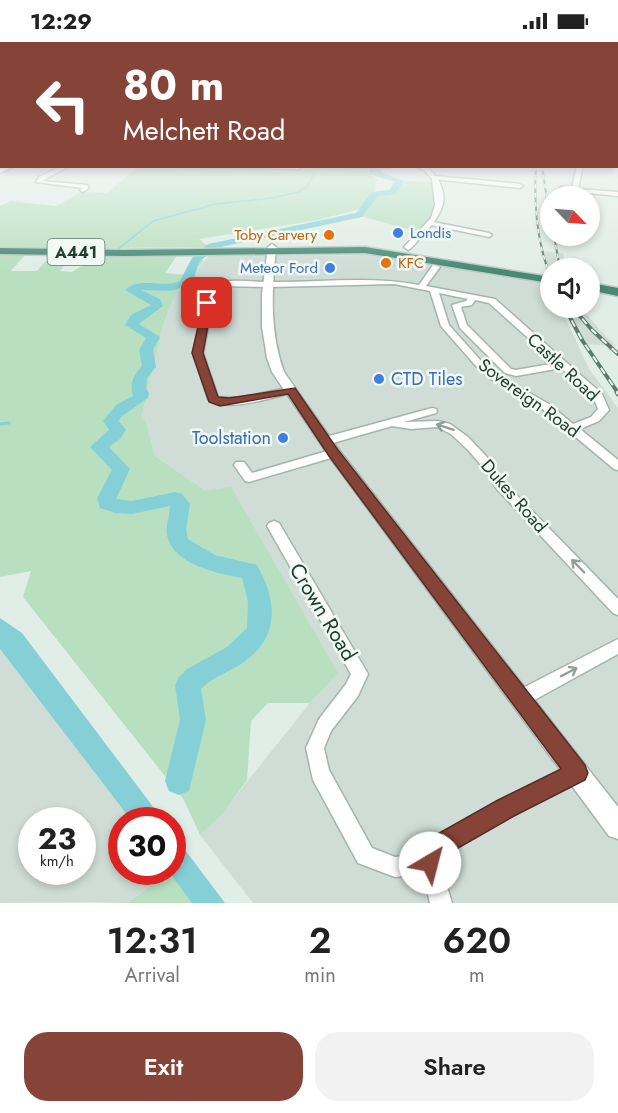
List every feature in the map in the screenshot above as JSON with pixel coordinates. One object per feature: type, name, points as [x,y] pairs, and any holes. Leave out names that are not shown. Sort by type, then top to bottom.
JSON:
[{"type":"highway","name":"A441","points":[[0,251],[405,251],[540,276]]},
{"type":"highway","points":[[600,287],[618,290]]},
{"type":"street","points":[[405,251],[433,224],[438,213],[437,190]]},
{"type":"street","points":[[600,193],[618,195]]},
{"type":"street","points":[[433,224],[484,232]]},
{"type":"street","points":[[272,250],[269,347],[278,372],[330,447],[618,827]]},
{"type":"street","points":[[421,288],[436,267]]},
{"type":"street","points":[[291,390],[229,402],[213,399],[198,353],[212,287],[220,284],[386,282],[473,297],[469,303],[456,305],[463,326],[508,371],[516,373],[564,365]]},
{"type":"street","name":"Sovereign Road","points":[[434,290],[445,326],[478,363],[494,377],[545,406],[618,466]]},
{"type":"street","name":"Castle Road","points":[[473,297],[492,301],[598,396],[604,410],[596,419],[572,428]]},
{"type":"street","name":"Dukes Road","points":[[240,465],[249,478],[392,422],[432,411]]},
{"type":"street","name":"Dukes Road","points":[[392,422],[405,427],[437,423],[447,425],[456,431],[496,475],[500,485],[618,609]]},
{"type":"street","name":"Crown Road","points":[[274,526],[360,674],[352,690],[325,725],[315,748],[320,773],[365,856],[395,867],[430,863]]},
{"type":"street","points":[[521,698],[618,646]]},
{"type":"street","points":[[441,903],[430,863],[434,849],[506,808],[577,773]]},
{"type":"shaded area","points":[[540,251],[563,253],[564,258],[543,258]]},
{"type":"shaded area","points":[[372,255],[540,282],[540,318],[566,318],[589,369],[618,408],[618,903],[253,903],[200,835],[222,813],[310,703],[337,673],[206,491],[155,456],[146,421],[141,418],[164,322],[179,287],[209,256]]},
{"type":"shaded area","points":[[568,318],[590,318],[616,346],[582,344]]},
{"type":"shaded area","points":[[0,649],[121,807],[108,807],[108,885],[152,885],[129,902],[0,903]]},
{"type":"green space","points":[[110,190],[374,190],[360,209],[318,220],[199,239],[208,247],[0,249],[0,206],[11,201],[56,206],[81,192],[107,193]]},
{"type":"green space","points":[[395,190],[433,190],[431,223],[418,232],[360,216],[378,195],[393,193]]},
{"type":"green space","points":[[0,253],[26,254],[11,271],[37,271],[51,255],[73,255],[60,271],[72,272],[97,256],[176,257],[165,273],[187,275],[187,269],[192,260],[204,260],[179,287],[164,322],[141,418],[146,421],[155,456],[206,491],[231,487],[338,673],[310,703],[268,703],[251,721],[247,780],[222,814],[200,835],[184,800],[23,597],[31,571],[0,577]]},
{"type":"green space","points":[[152,885],[179,885],[192,903],[95,903],[129,902]]},
{"type":"water","points":[[0,618],[22,633],[153,807],[121,807],[0,649]]},
{"type":"water","points":[[186,851],[225,903],[192,903],[179,885],[186,885]]},
{"type":"waterway","points":[[118,249],[153,221],[216,204],[272,198],[301,190]]},
{"type":"waterway","points":[[179,781],[193,720],[188,685],[196,677],[235,655],[258,633],[260,601],[249,571],[208,561],[181,545],[176,533],[180,504],[175,499],[132,507],[107,503],[106,498],[120,475],[121,469],[99,447],[118,430],[111,421],[114,415],[140,398],[141,393],[138,390],[140,377],[149,367],[146,350],[153,337],[132,325],[136,318],[157,306],[156,302],[131,290],[144,286],[178,286],[188,278],[195,260],[212,246],[359,215],[375,194],[393,190]]},
{"type":"waterway","points":[[0,424],[9,423]]},
{"type":"railway","points":[[535,190],[537,221],[544,258]]},
{"type":"railway","points":[[556,246],[558,258]]},
{"type":"railway","points":[[570,318],[582,340],[618,393]]},
{"type":"railway","points":[[582,318],[618,354]]},
{"type":"place","name":"Londis","points":[[398,233]]},
{"type":"place","name":"Toby Carvery","points":[[329,235]]},
{"type":"place","name":"KFC","points":[[386,263]]},
{"type":"place","name":"Meteor Ford","points":[[330,268]]},
{"type":"place","name":"CTD Tiles","points":[[379,379]]},
{"type":"place","name":"Toolstation","points":[[283,438]]},
{"type":"route","points":[[207,303],[198,353],[213,399],[229,402],[291,390],[334,453],[577,773],[506,808],[434,849],[430,863]]}]
